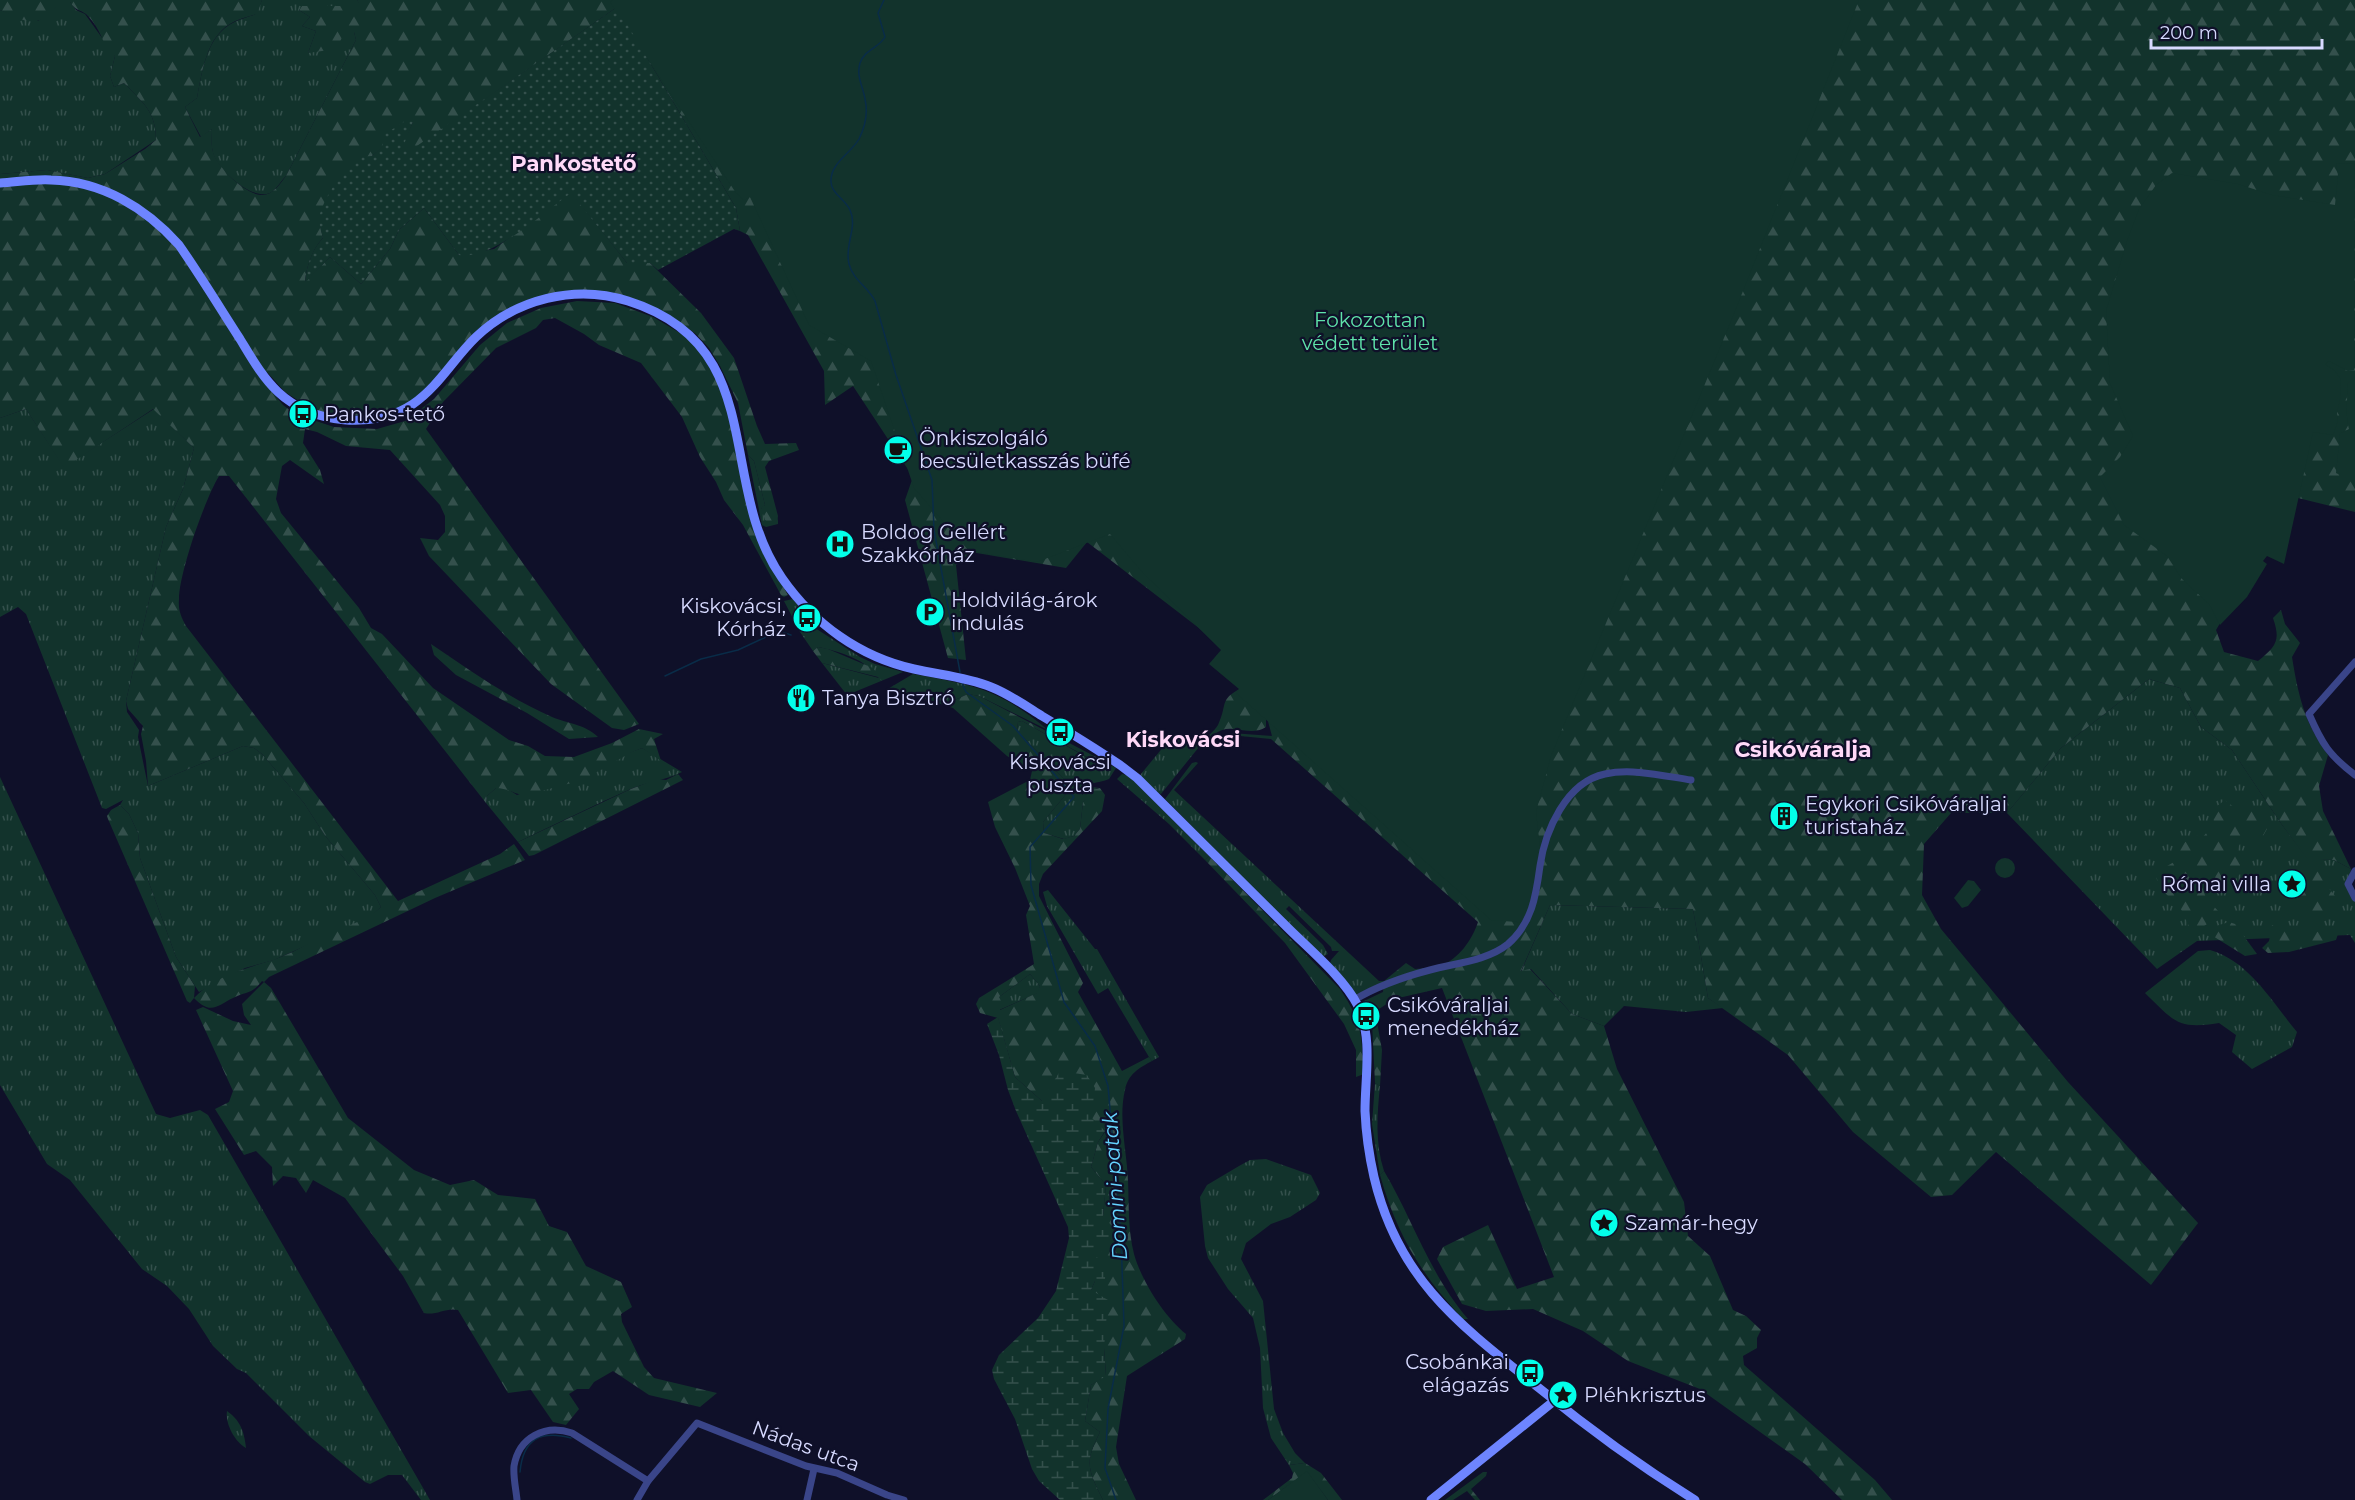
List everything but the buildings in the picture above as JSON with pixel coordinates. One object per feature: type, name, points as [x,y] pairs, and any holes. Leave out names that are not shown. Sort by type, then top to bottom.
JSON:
[{"type":"main road","points":[[0,183],[51,180],[82,184],[113,194],[145,213],[179,245],[259,370],[277,392],[306,411],[337,419],[374,418],[406,408],[422,397],[489,326],[511,312],[537,301],[575,293],[604,295],[634,302],[666,317],[695,339],[717,372],[732,409],[750,500],[760,535],[780,575],[800,603],[836,634],[871,655],[912,669],[970,680],[1003,692],[1120,765],[1137,778],[1307,947],[1337,978],[1354,1000],[1361,1015],[1365,1032],[1366,1123],[1371,1162],[1384,1212],[1395,1236],[1424,1284],[1459,1324],[1554,1401],[1636,1462],[1695,1500]]},
{"type":"main road","points":[[1431,1500],[1554,1401]]},
{"type":"street","points":[[2355,662],[2309,714],[2322,745],[2339,763],[2355,775]]},
{"type":"street","points":[[1354,1000],[1391,981],[1492,954],[1512,940],[1525,924],[1534,905],[1543,848],[1553,821],[1565,802],[1590,780],[1606,773],[1630,772],[1691,780]]},
{"type":"street","points":[[2355,871],[2348,884],[2355,898]]},
{"type":"street","name":"Nádas utca","points":[[648,1481],[697,1423],[814,1469],[837,1473],[904,1500]]},
{"type":"street","points":[[517,1500],[514,1467],[520,1450],[536,1433],[549,1429],[562,1429],[578,1436],[648,1481],[637,1500]]},
{"type":"street","points":[[807,1500],[814,1469]]},
{"type":"green space","points":[[0,0],[262,0],[257,14],[230,24],[215,38],[206,57],[197,98],[185,107],[200,137],[212,129],[213,152],[226,172],[247,190],[265,195],[272,192],[286,176],[356,40],[354,32],[345,32],[336,49],[308,53],[316,31],[302,26],[310,17],[299,10],[302,6],[360,6],[357,0],[2355,0],[2355,512],[2294,497],[2216,630],[2224,652],[2258,661],[2273,647],[2277,632],[2273,618],[2281,610],[2285,624],[2300,643],[2292,657],[2300,697],[2308,720],[2328,755],[2319,786],[2323,811],[2351,869],[2334,860],[2307,859],[2232,750],[2201,727],[2180,688],[2149,679],[2061,748],[2007,813],[1951,813],[1924,844],[1922,895],[1941,929],[2068,1082],[2198,1223],[2151,1285],[1996,1152],[1952,1195],[1931,1197],[1853,1132],[1788,1055],[1708,998],[1693,909],[1550,905],[1521,971],[1530,969],[1572,1014],[1604,1026],[1617,1069],[1684,1202],[1688,1236],[1710,1256],[1733,1310],[1746,1316],[1761,1330],[1757,1338],[1757,1348],[1743,1356],[1744,1365],[1875,1480],[1892,1500],[1842,1500],[1805,1464],[1700,1389],[1628,1361],[1583,1331],[1533,1309],[1486,1311],[1462,1304],[1437,1259],[1443,1247],[1488,1225],[1517,1289],[1554,1277],[1442,988],[1394,999],[1379,1009],[1377,1022],[1382,1050],[1380,1086],[1375,1083],[1372,1023],[1362,1006],[1364,1001],[1383,992],[1384,981],[1406,963],[1415,969],[1428,968],[1440,966],[1453,959],[1468,942],[1478,922],[1271,739],[1230,735],[1231,733],[1272,736],[1266,714],[1266,727],[1262,729],[1250,731],[1225,729],[1203,743],[1218,725],[1225,702],[1231,694],[1247,685],[1248,675],[1208,635],[1087,542],[1066,568],[971,552],[956,565],[966,660],[948,658],[905,500],[913,477],[853,386],[825,405],[824,371],[748,235],[740,231],[736,208],[617,7],[411,151],[403,144],[413,122],[372,156],[320,225],[323,238],[311,258],[305,282],[330,257],[361,284],[390,249],[399,230],[424,208],[459,255],[494,249],[571,192],[627,263],[650,263],[701,313],[734,358],[765,444],[796,443],[799,450],[769,461],[765,467],[778,516],[777,521],[771,523],[765,520],[761,507],[765,505],[754,461],[748,455],[738,403],[720,366],[709,348],[696,334],[675,319],[645,303],[622,297],[586,293],[523,308],[483,334],[429,393],[374,419],[318,413],[285,392],[267,372],[262,380],[283,405],[300,418],[334,427],[377,429],[405,421],[434,399],[480,345],[507,323],[541,308],[577,301],[615,303],[653,317],[699,347],[718,379],[731,415],[751,522],[763,552],[788,595],[784,597],[781,595],[743,525],[724,500],[700,457],[682,417],[641,363],[599,345],[555,318],[543,320],[536,328],[496,348],[443,402],[426,429],[639,724],[624,730],[612,728],[551,684],[429,556],[420,538],[438,540],[445,532],[445,516],[440,505],[390,450],[346,446],[317,432],[305,429],[303,443],[320,470],[324,484],[290,460],[282,466],[276,499],[281,513],[359,608],[371,628],[382,634],[433,688],[509,740],[528,746],[545,756],[574,757],[612,743],[639,729],[663,734],[654,739],[661,761],[642,748],[583,780],[526,795],[496,788],[487,796],[486,803],[229,476],[219,476],[200,518],[183,572],[179,603],[181,616],[186,626],[398,901],[500,854],[514,844],[525,860],[435,898],[269,977],[255,989],[219,1006],[205,1007],[194,998],[221,978],[286,955],[361,920],[381,907],[375,895],[326,837],[304,803],[262,754],[254,748],[243,746],[148,786],[141,734],[143,726],[128,709],[126,701],[166,527],[183,489],[194,448],[153,409],[64,468],[26,409],[0,418],[0,174],[47,170],[88,178],[105,174],[156,140],[154,122],[147,108],[124,83],[114,87],[110,76],[115,56],[106,50],[99,31],[86,14],[70,2],[56,7],[46,17],[33,22],[0,10]]},
{"type":"green space","points":[[262,0],[357,0],[361,6],[299,10],[310,17],[302,26],[316,31],[308,53],[344,32],[354,32],[356,40],[286,176],[272,192],[263,194],[254,193],[245,188],[221,168],[213,153],[212,129],[201,137],[185,107],[197,98],[206,57],[215,39],[229,25],[256,14]]},
{"type":"green space","name":"Fokozottan védett terület","points":[[613,0],[1859,0],[1731,321],[1551,756],[1536,812],[1540,847],[1530,923],[1491,920],[1236,693],[1239,689],[1209,664],[1221,650],[1143,573],[1110,534],[1037,562],[969,551],[914,488],[871,361],[809,325],[750,197],[744,200],[736,193],[610,2]]},
{"type":"green space","points":[[62,2],[70,2],[76,10],[85,14],[115,56],[110,76],[114,87],[124,83],[147,108],[154,122],[156,140],[105,174],[88,178],[47,170],[0,174],[0,10],[30,21],[38,21]]},
{"type":"green space","points":[[617,7],[736,208],[740,231],[734,229],[658,270],[650,263],[627,263],[571,193],[502,243],[487,251],[472,255],[459,255],[424,208],[399,230],[390,249],[361,284],[330,257],[305,283],[310,259],[323,238],[319,220],[322,207],[335,184],[356,157],[372,156],[382,147],[385,134],[407,120],[413,122],[404,144],[411,150]]},
{"type":"green space","points":[[2355,163],[2354,370],[2348,371],[2329,361],[2325,364],[2340,378],[2338,421],[2333,435],[2313,432],[2284,564],[2267,556],[2263,561],[2267,564],[2247,597],[2220,625],[2209,604],[2182,579],[2167,556],[2124,525],[2100,477],[2120,457],[2133,436],[2110,383],[2106,311],[2139,209],[2156,185],[2172,173],[2238,184],[2272,195],[2335,205],[2338,175],[2336,164]]},
{"type":"green space","points":[[2355,376],[2355,481],[2351,481],[2351,475],[2336,473],[2340,434],[2349,429],[2347,384]]},
{"type":"green space","points":[[26,409],[64,467],[154,409],[194,448],[183,489],[166,527],[126,701],[127,712],[139,730],[138,737],[148,786],[243,746],[254,748],[262,754],[304,803],[326,837],[375,895],[381,907],[370,917],[274,960],[245,968],[199,992],[176,957],[140,858],[138,833],[129,814],[120,805],[123,800],[106,809],[102,808],[26,614],[18,607],[0,617],[0,418]]},
{"type":"green space","points":[[748,455],[754,461],[765,505],[761,508],[777,521],[778,516],[778,524],[766,527],[762,525]]},
{"type":"green space","points":[[793,599],[804,613],[803,618],[812,629],[815,628],[860,657],[903,672],[847,695],[822,663],[879,678],[868,666],[852,657],[818,647],[813,651],[784,601]]},
{"type":"green space","points":[[431,644],[520,701],[552,717],[588,729],[598,737],[569,739],[527,713],[456,675],[434,655]]},
{"type":"green space","points":[[818,647],[873,668],[882,681],[878,677],[822,663],[813,651]]},
{"type":"green space","points":[[913,674],[970,686],[1000,697],[1031,716],[1048,730],[979,696],[968,694],[944,705],[893,689],[886,690]]},
{"type":"green space","points":[[2149,679],[2180,688],[2201,727],[2232,750],[2307,858],[2334,860],[2351,869],[2348,884],[2355,898],[2355,943],[2350,935],[2197,941],[2157,969],[2007,813],[2061,748]]},
{"type":"green space","points":[[968,694],[979,696],[1096,757],[1096,762],[1022,721],[1018,722],[1017,731],[1072,787],[1043,822],[1044,833],[1063,839],[1074,836],[1080,829],[1083,802],[1092,790],[1100,788],[1105,795],[1102,811],[1043,874],[1039,884],[1039,896],[1083,983],[1078,992],[1122,1071],[1149,1057],[1152,1061],[1131,1076],[1126,1084],[1123,1101],[1131,1236],[1134,1254],[1148,1287],[1170,1318],[1186,1334],[1185,1339],[1127,1376],[1116,1447],[1119,1464],[1136,1500],[1103,1500],[1090,1466],[1092,1451],[1100,1432],[1085,1421],[1091,1385],[1106,1375],[1104,1348],[1091,1290],[1095,1281],[1093,1255],[1103,1216],[1106,1185],[1091,1167],[1098,1142],[1105,1132],[1042,1101],[1015,1077],[998,1018],[980,1013],[976,1004],[979,998],[1034,964],[1026,915],[1030,906],[995,827],[988,802],[1030,780],[1032,771],[1007,756],[953,708],[944,705]],"holes":[[[1030,974],[1040,986],[1037,993],[1000,1010],[1002,1003],[999,997]]]},
{"type":"green space","points":[[1022,721],[1095,762],[1096,757],[1116,768],[1109,779],[1090,784],[1081,791],[1082,795],[1092,787],[1100,788],[1097,788],[1083,802],[1080,829],[1074,836],[1064,839],[1044,833],[1043,822],[1072,787],[1017,731],[1018,722]]},
{"type":"green space","points":[[1180,733],[1199,747],[1161,794],[1158,793],[1140,777],[1141,774],[1169,740],[1172,743]]},
{"type":"green space","points":[[642,748],[682,772],[633,788],[518,842],[486,803],[487,796],[496,788],[506,788],[517,795]]},
{"type":"green space","points":[[1192,763],[1198,763],[1174,790],[1379,981],[1384,981],[1384,985],[1363,997],[1355,995],[1330,964],[1339,951],[1332,951],[1331,947],[1289,906],[1286,909],[1323,945],[1328,954],[1322,957],[1165,799]]},
{"type":"green space","points":[[678,774],[683,780],[534,855],[529,856],[518,842],[631,789],[657,779],[666,780]]},
{"type":"green space","points":[[1122,774],[1129,776],[1209,856],[1205,860],[1169,824],[1117,779]]},
{"type":"green space","points":[[0,777],[156,1114],[170,1118],[200,1110],[208,1115],[430,1500],[421,1500],[402,1475],[388,1475],[370,1484],[365,1482],[309,1436],[246,1373],[237,1369],[213,1346],[189,1309],[167,1286],[142,1269],[70,1180],[47,1164],[0,1085]]},
{"type":"green space","points":[[2225,800],[2242,814],[2255,810],[2262,815],[2267,829],[2263,836],[2240,843],[2237,852],[2240,872],[2236,879],[2223,884],[2205,882],[2202,887],[2206,898],[2219,912],[2204,926],[2191,929],[2182,910],[2163,891],[2156,877],[2162,869],[2174,862],[2179,855],[2180,847],[2193,834],[2202,838],[2215,823],[2209,812]]},
{"type":"green space","points":[[120,805],[129,814],[138,833],[140,858],[176,957],[195,986],[194,998],[190,1003],[187,1001],[108,819],[107,816],[111,810]]},
{"type":"green space","points":[[1209,856],[1340,989],[1353,1011],[1360,1030],[1364,1074],[1356,1077],[1356,1050],[1344,1024],[1285,943],[1205,860]]},
{"type":"green space","points":[[2005,858],[2012,861],[2015,868],[2012,875],[2005,878],[1998,875],[1995,868],[1998,861]]},
{"type":"green space","points":[[2324,870],[2331,877],[2327,886],[2335,896],[2338,908],[2323,919],[2305,917],[2300,910],[2292,908],[2285,900],[2287,882],[2304,874]]},
{"type":"green space","points":[[1968,880],[1974,881],[1981,890],[1968,906],[1962,908],[1954,898]]},
{"type":"green space","points":[[1048,890],[1097,949],[1159,1057],[1152,1061],[1149,1057],[1108,988],[1098,994],[1047,906],[1043,892]]},
{"type":"green space","points":[[1550,905],[1693,909],[1708,998],[1723,1008],[1686,1012],[1624,1006],[1604,1026],[1572,1014],[1531,969],[1521,972]]},
{"type":"green space","points":[[2229,922],[2235,924],[2257,954],[2245,956],[2208,933],[2219,925]]},
{"type":"green space","points":[[2272,925],[2300,927],[2311,932],[2339,931],[2336,940],[2289,952],[2268,953],[2262,948],[2269,941]]},
{"type":"green space","points":[[2210,950],[2237,963],[2259,984],[2297,1032],[2292,1047],[2252,1069],[2232,1052],[2236,1035],[2219,1023],[2194,1025],[2177,1021],[2145,993],[2198,951]]},
{"type":"green space","points":[[1030,974],[1040,986],[1038,993],[999,1010],[999,997]]},
{"type":"green space","points":[[264,982],[271,988],[348,1118],[414,1170],[450,1185],[474,1180],[498,1195],[535,1199],[549,1226],[567,1232],[586,1266],[621,1282],[632,1307],[621,1314],[622,1322],[644,1367],[654,1378],[717,1393],[700,1407],[649,1395],[613,1371],[594,1382],[589,1389],[577,1389],[569,1394],[579,1409],[566,1425],[553,1422],[531,1390],[508,1393],[458,1310],[424,1313],[403,1276],[345,1198],[313,1180],[306,1193],[296,1178],[283,1176],[273,1186],[272,1167],[256,1151],[244,1155],[215,1109],[229,1102],[233,1091],[196,1010],[203,1007],[233,1021],[251,1025],[244,1015],[242,1004]]},
{"type":"green space","points":[[998,1017],[1015,1077],[1042,1101],[1060,1071],[1087,1075],[1095,1088],[1092,1118],[1105,1131],[1098,1142],[1091,1167],[1106,1185],[1103,1216],[1111,1225],[1108,1248],[1093,1255],[1106,1263],[1105,1279],[1095,1281],[1091,1290],[1108,1300],[1104,1348],[1106,1376],[1091,1385],[1085,1421],[1100,1432],[1092,1451],[1090,1466],[1103,1500],[1060,1500],[1039,1481],[1032,1469],[1015,1419],[994,1379],[992,1370],[999,1355],[1038,1318],[1056,1291],[1069,1238],[1068,1227],[1008,1090],[999,1055],[987,1024]]},
{"type":"green space","points":[[1375,1083],[1380,1086],[1378,1139],[1384,1171],[1380,1175],[1372,1124]]},
{"type":"green space","points":[[1266,1159],[1311,1175],[1320,1193],[1316,1200],[1290,1217],[1271,1224],[1246,1243],[1241,1259],[1263,1301],[1274,1409],[1283,1433],[1295,1453],[1305,1463],[1289,1465],[1271,1438],[1263,1408],[1260,1348],[1253,1318],[1228,1289],[1208,1258],[1200,1197],[1207,1185],[1239,1166],[1250,1160]]},
{"type":"green space","points":[[1384,1171],[1432,1266],[1468,1319],[1463,1319],[1434,1286],[1402,1235],[1380,1175]]},
{"type":"green space","points":[[227,1411],[241,1427],[246,1448],[238,1442],[232,1432]]},
{"type":"green space","points":[[1305,1463],[1321,1473],[1342,1500],[1328,1500],[1307,1472],[1268,1500],[1263,1500],[1292,1478],[1293,1473],[1289,1465]]},
{"type":"green space","points":[[1307,1471],[1328,1500],[1268,1500]]},
{"type":"green space","points":[[1483,1472],[1487,1472],[1486,1476],[1471,1489],[1480,1500],[1475,1500],[1467,1491],[1453,1500],[1445,1500]]},
{"type":"waterway","points":[[884,0],[878,13],[885,37],[862,58],[859,68],[866,104],[864,124],[859,139],[834,168],[831,185],[850,210],[853,223],[848,250],[849,264],[854,275],[875,301],[896,375],[932,480],[934,530],[960,672]]},
{"type":"waterway","points":[[665,676],[701,659],[738,650],[779,631],[791,635]]},
{"type":"waterway","name":"Domini-patak","points":[[962,683],[966,692],[1013,726],[1074,797],[1030,847],[1031,885],[1064,1002],[1095,1046],[1108,1086],[1121,1236],[1124,1326],[1108,1409],[1105,1468],[1116,1500]]},
{"type":"waterway","points":[[520,1472],[525,1452],[535,1440],[550,1435],[571,1438]]},
{"type":"place","name":"Pankos-tető","points":[[303,414]]},
{"type":"place","name":"Önkiszolgáló becsületkasszás büfé","points":[[898,450]]},
{"type":"place","name":"Boldog Gellért Szakkórház","points":[[840,544]]},
{"type":"place","name":"Holdvilág-árok indulás","points":[[930,612]]},
{"type":"place","name":"Kiskovácsi, Kórház","points":[[807,618]]},
{"type":"place","name":"Tanya Bisztró","points":[[801,698]]},
{"type":"place","name":"Kiskovácsi puszta","points":[[1060,732]]},
{"type":"place","name":"Egykori Csikóváraljai turistaház","points":[[1784,816]]},
{"type":"place","name":"Római villa","points":[[2292,884]]},
{"type":"place","name":"Csikóváraljai menedékház","points":[[1366,1016]]},
{"type":"place","name":"Szamár-hegy","points":[[1604,1223]]},
{"type":"place","name":"Csobánkai elágazás","points":[[1530,1373]]},
{"type":"place","name":"Pléhkrisztus","points":[[1563,1395]]},
{"type":"district","name":"Pankostető","points":[[574,164]]},
{"type":"district","name":"Kiskovácsi","points":[[1183,740]]},
{"type":"district","name":"Csikóváralja","points":[[1803,749]]}]
